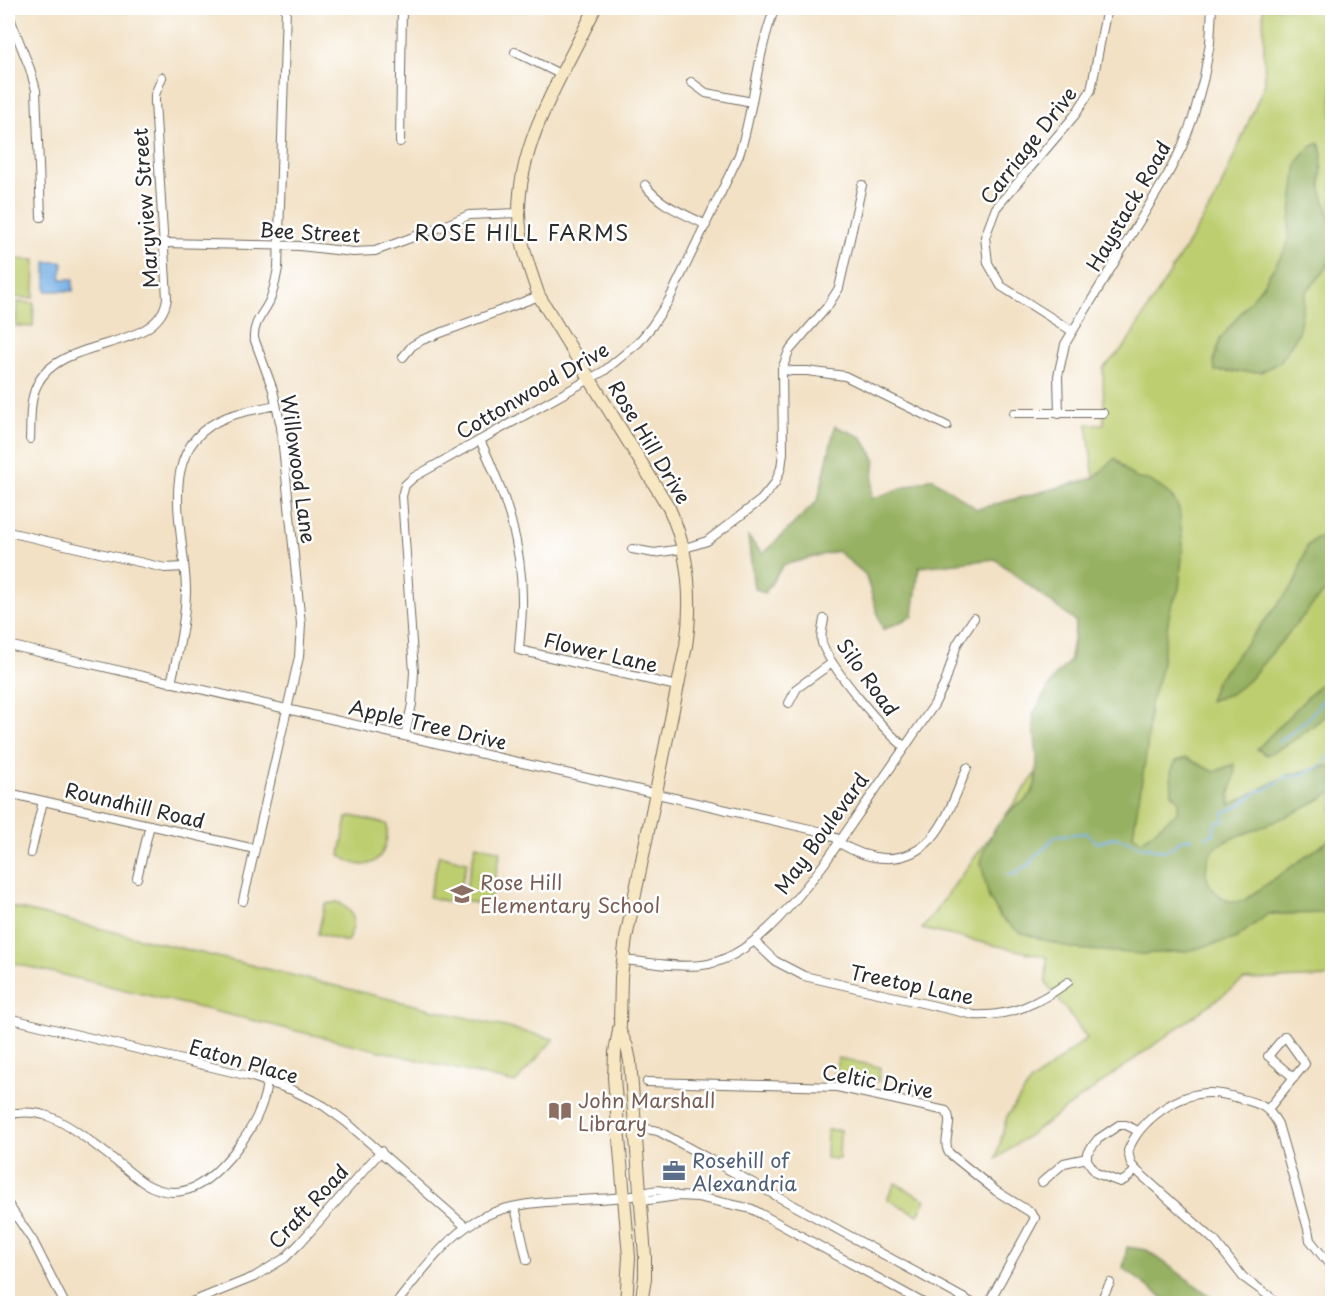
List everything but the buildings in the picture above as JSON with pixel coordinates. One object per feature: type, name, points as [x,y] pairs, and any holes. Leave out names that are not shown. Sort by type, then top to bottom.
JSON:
[{"type":"street","name":"Willowood Lane","points":[[243,901],[299,657],[301,624],[281,427],[254,332],[274,287],[280,246],[286,8]]},
{"type":"street","points":[[400,142],[402,8]]},
{"type":"street","name":"Rose Hill Drive","points":[[595,8],[539,124],[529,151],[519,213],[527,260],[539,296],[662,495],[675,522],[688,576],[690,614],[686,646],[676,686],[623,960],[619,1028],[615,1052],[614,1078],[632,1196],[646,1267],[640,1304]]},
{"type":"street","name":"Cottonwood Drive","points":[[405,736],[412,704],[414,672],[401,484],[590,379],[624,357],[652,326],[669,300],[739,155],[764,39],[775,8]]},
{"type":"street","points":[[817,8],[834,8]]},
{"type":"street","name":"Carriage Drive","points":[[1072,332],[1001,286],[988,263],[985,237],[996,208],[1075,115],[1091,90],[1107,8]]},
{"type":"street","name":"Haystack Road","points":[[1059,414],[1060,363],[1065,344],[1168,174],[1193,118],[1210,43],[1212,8]]},
{"type":"street","points":[[8,13],[36,90],[41,217]]},
{"type":"street","points":[[515,52],[562,75]]},
{"type":"street","name":"Maryview Street","points":[[30,439],[36,386],[50,367],[66,357],[147,328],[159,320],[164,313],[168,298],[155,102],[155,95],[162,77]]},
{"type":"street","points":[[691,82],[706,93],[752,102]]},
{"type":"street","points":[[632,549],[654,553],[682,549],[707,541],[761,500],[775,483],[781,468],[783,453],[782,369],[789,351],[827,307],[839,288],[862,184]]},
{"type":"street","points":[[645,185],[652,195],[662,202],[706,225]]},
{"type":"street","name":"Bee Street","points":[[164,243],[280,246],[364,252],[375,251],[469,215],[519,213]]},
{"type":"street","points":[[403,357],[412,346],[422,340],[539,296]]},
{"type":"street","points":[[782,369],[845,376],[947,426]]},
{"type":"street","points":[[171,682],[184,615],[186,591],[177,487],[181,467],[188,450],[203,432],[220,420],[235,414],[276,405]]},
{"type":"street","points":[[1014,413],[1104,413]]},
{"type":"street","name":"Flower Lane","points":[[480,440],[505,495],[518,544],[522,604],[519,650],[676,686]]},
{"type":"street","points":[[8,532],[165,568],[184,567]]},
{"type":"street","name":"May Boulevard","points":[[623,960],[682,966],[703,965],[733,957],[754,942],[806,887],[940,693],[957,644],[974,618]]},
{"type":"street","name":"Silo Road","points":[[824,619],[821,638],[831,663],[889,734],[904,746]]},
{"type":"street","name":"Apple Tree Drive","points":[[8,645],[823,832],[860,855],[882,858],[901,856],[916,850],[931,838],[943,821],[967,768]]},
{"type":"street","points":[[789,703],[797,688],[831,663]]},
{"type":"street","name":"Roundhill Road","points":[[8,793],[255,849]]},
{"type":"street","points":[[31,853],[43,801]]},
{"type":"street","points":[[137,878],[150,825]]},
{"type":"street","name":"Treetop Lane","points":[[754,942],[775,961],[804,976],[974,1015],[1005,1013],[1024,1008],[1047,997],[1068,982]]},
{"type":"street","name":"Eaton Place","points":[[8,1018],[292,1090],[324,1106],[381,1151],[465,1227]]},
{"type":"street","name":"Rose Hill Drive","points":[[619,1028],[630,1061],[635,1127],[626,1304]]},
{"type":"street","points":[[1268,1109],[1294,1078],[1305,1064],[1285,1036],[1268,1056],[1294,1078]]},
{"type":"street","points":[[8,1114],[39,1113],[59,1120],[144,1183],[158,1189],[177,1192],[206,1182],[237,1148],[252,1128],[259,1113],[267,1082]]},
{"type":"street","name":"Celtic Drive","points":[[647,1082],[837,1087],[946,1111],[950,1117],[946,1147],[949,1153],[996,1191],[1034,1215],[1035,1221],[989,1303]]},
{"type":"street","points":[[1280,1304],[1243,1276],[1215,1241],[1131,1164],[1128,1152],[1138,1131],[1175,1102],[1210,1093],[1243,1099],[1268,1109],[1278,1124],[1310,1240],[1332,1268]]},
{"type":"street","points":[[1136,1170],[1120,1182],[1096,1173],[1087,1158],[1090,1146],[1119,1125],[1126,1125],[1138,1131]]},
{"type":"street","points":[[635,1127],[658,1131],[974,1304]]},
{"type":"street","name":"Craft Road","points":[[187,1304],[254,1277],[285,1258],[381,1151]]},
{"type":"street","points":[[1042,1182],[1064,1163],[1087,1158]]},
{"type":"street","points":[[396,1304],[446,1245],[465,1227],[489,1214],[515,1207],[632,1196],[649,1200],[677,1196],[728,1202],[760,1213],[925,1304]]},
{"type":"street","points":[[8,1204],[33,1240],[65,1304]]},
{"type":"street","points":[[515,1207],[527,1260]]},
{"type":"street","points":[[1099,1304],[1110,1283]]},
{"type":"green space","points":[[1263,8],[1332,8],[1332,860],[1269,914],[1332,913],[1332,977],[1244,980],[996,1159],[1007,1116],[1030,1083],[1087,1038],[1046,983],[1047,957],[922,929],[1054,749],[1076,622],[1094,478],[1087,424],[1104,424],[1103,368],[1125,346],[1217,196],[1265,83]]},
{"type":"green space","points":[[1319,143],[1322,152],[1321,189],[1332,224],[1332,258],[1306,292],[1298,334],[1280,362],[1261,372],[1215,371],[1214,360],[1220,339],[1262,286],[1287,247],[1297,163],[1310,147]]},
{"type":"green space","points":[[8,259],[35,260],[34,298],[8,297]]},
{"type":"green space","points":[[17,302],[34,303],[33,327],[16,326]]},
{"type":"green space","points":[[835,426],[862,437],[875,459],[871,499],[932,478],[977,509],[1094,478],[1115,458],[1138,479],[1149,480],[1167,492],[1179,509],[1183,546],[1179,589],[1170,610],[1160,673],[1150,704],[1147,749],[1133,835],[1142,841],[1177,812],[1179,801],[1172,793],[1171,771],[1176,761],[1187,758],[1214,772],[1234,764],[1235,775],[1229,799],[1230,805],[1288,775],[1332,765],[1332,792],[1293,813],[1221,844],[1209,857],[1206,870],[1209,883],[1221,897],[1230,901],[1243,901],[1332,838],[1332,913],[1268,914],[1235,939],[1186,951],[1142,954],[1074,949],[1019,932],[1001,918],[989,898],[981,863],[983,852],[999,823],[1032,792],[1036,782],[1037,758],[1033,714],[1055,676],[1071,660],[1076,622],[995,559],[919,567],[913,616],[883,630],[865,574],[837,551],[783,565],[765,593],[754,588],[748,537],[763,554],[818,500]]},
{"type":"green space","points":[[1332,534],[1332,587],[1320,596],[1248,681],[1230,694],[1209,701],[1216,681],[1295,583],[1307,546],[1316,538]]},
{"type":"green space","points":[[1332,672],[1332,710],[1301,735],[1277,750],[1267,755],[1257,749]]},
{"type":"green space","points":[[352,816],[387,824],[385,846],[376,861],[360,865],[340,855],[347,818]]},
{"type":"green space","points":[[476,845],[501,851],[488,906],[463,900]]},
{"type":"green space","points":[[439,855],[467,862],[456,904],[429,897]]},
{"type":"green space","points":[[338,902],[349,910],[353,919],[352,930],[347,942],[318,934],[325,904]]},
{"type":"green space","points":[[8,906],[554,1039],[515,1083],[8,962]]},
{"type":"green space","points":[[838,1058],[880,1067],[878,1081],[835,1073]]},
{"type":"green space","points":[[827,1130],[840,1130],[839,1159],[826,1158]]},
{"type":"green space","points":[[895,1183],[926,1200],[918,1215],[887,1199]]},
{"type":"green space","points":[[1127,1247],[1147,1250],[1220,1303],[1170,1303],[1123,1268]]},
{"type":"water","points":[[46,262],[63,262],[61,279],[73,279],[73,291],[46,291]]},
{"type":"waterway","points":[[1278,743],[1308,719],[1328,693],[1332,692]]},
{"type":"waterway","points":[[1206,837],[1214,834],[1216,822],[1223,822],[1225,811],[1239,806],[1259,790],[1265,790],[1285,777],[1297,776],[1317,768],[1324,764],[1332,752]]},
{"type":"waterway","points":[[1007,875],[1016,874],[1020,869],[1029,865],[1055,836],[1086,833],[1098,843],[1114,837],[1143,848],[1149,847],[1162,851],[1170,849],[1180,840],[1193,838]]},
{"type":"place","name":"Rose Hill Elementary School","points":[[462,894]]},
{"type":"place","name":"John Marshall Library","points":[[560,1111]]},
{"type":"place","name":"Rosehill of Alexandria","points":[[674,1171]]},
{"type":"district","name":"ROSE HILL FARMS","points":[[522,232]]}]
